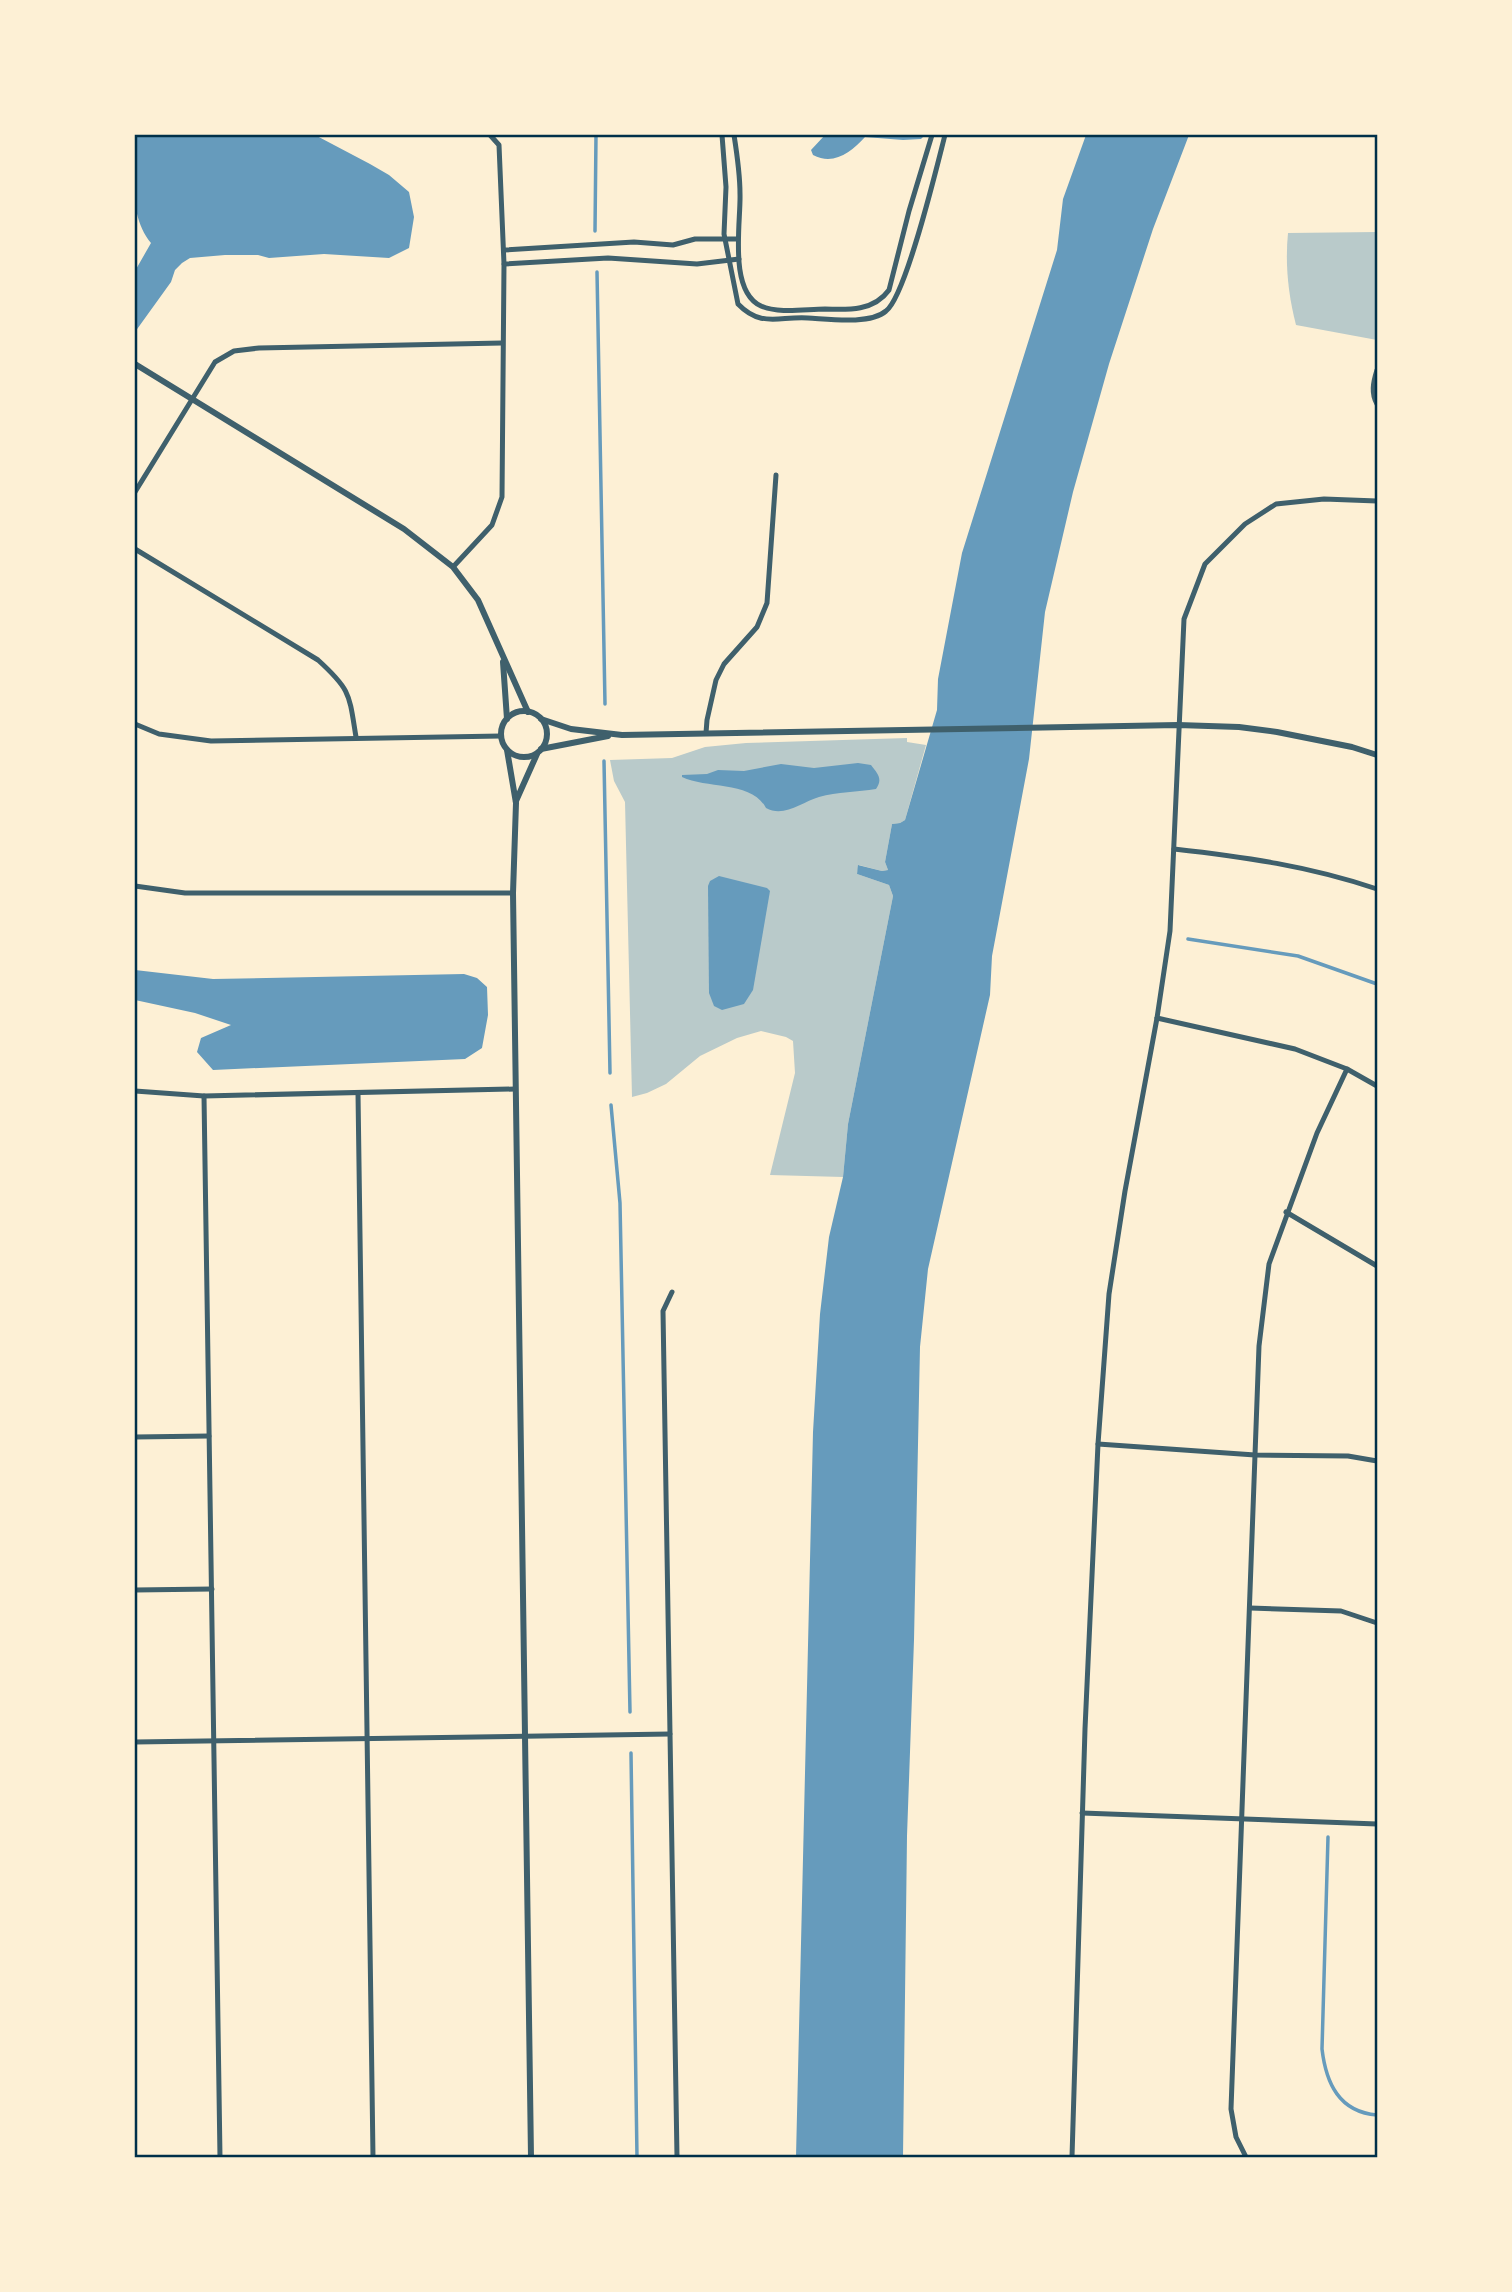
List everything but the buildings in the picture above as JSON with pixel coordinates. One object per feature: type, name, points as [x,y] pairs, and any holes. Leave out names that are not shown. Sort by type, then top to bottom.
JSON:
[{"type":"street","points":[[453,567],[492,525],[502,497],[504,264],[499,145],[490,135]]},
{"type":"street","points":[[722,135],[726,187],[725,237],[729,261],[738,304],[760,319],[861,319],[877,317],[888,311],[896,299],[907,269],[946,135]]},
{"type":"street","points":[[734,135],[740,196],[737,239],[745,288],[752,299],[772,309],[839,309],[873,305],[881,301],[887,293],[932,135]]},
{"type":"street","points":[[923,169],[935,174]]},
{"type":"street","points":[[503,250],[634,242],[673,245],[695,239],[737,239]]},
{"type":"street","points":[[557,246],[558,261]]},
{"type":"street","points":[[504,264],[608,258],[697,264],[739,260]]},
{"type":"street","points":[[887,293],[896,299]]},
{"type":"street","points":[[817,309],[818,318]]},
{"type":"street","points":[[135,492],[215,362],[234,351],[259,348],[502,343]]},
{"type":"street","points":[[135,364],[404,529],[453,567],[478,600],[528,712]]},
{"type":"street","points":[[1377,370],[1373,387],[1377,404]]},
{"type":"street","points":[[706,733],[706,720],[716,680],[724,664],[757,627],[767,603],[776,475]]},
{"type":"street","points":[[1072,2157],[1082,1813],[1098,1444],[1108,1294],[1170,932],[1184,619],[1205,564],[1245,524],[1276,504],[1324,499],[1377,501]]},
{"type":"street","points":[[135,549],[318,660],[342,682],[350,699],[356,737]]},
{"type":"street","points":[[502,657],[507,719],[501,736],[507,750],[516,803],[513,893],[515,1089],[531,2157]]},
{"type":"street","points":[[507,719],[513,714],[528,712],[571,729],[617,734],[1178,725],[1239,727],[1352,747],[1377,755]]},
{"type":"street","points":[[516,803],[547,737],[547,730],[541,719]]},
{"type":"street","points":[[135,724],[159,734],[211,741],[501,736]]},
{"type":"street","points":[[507,750],[519,757],[532,756],[540,751],[617,734]]},
{"type":"street","points":[[1174,849],[1252,858],[1321,872],[1377,889]]},
{"type":"street","points":[[135,886],[185,893],[513,893]]},
{"type":"street","points":[[1157,1018],[1285,1046],[1347,1069],[1377,1086]]},
{"type":"street","points":[[1246,2157],[1236,2137],[1231,2109],[1259,1346],[1269,1265],[1286,1212],[1317,1133],[1347,1069]]},
{"type":"street","points":[[135,1091],[204,1096],[515,1089]]},
{"type":"street","points":[[358,1093],[373,2157]]},
{"type":"street","points":[[204,1096],[220,2157]]},
{"type":"street","points":[[1286,1212],[1377,1266]]},
{"type":"street","points":[[672,1292],[663,1311],[677,2157]]},
{"type":"street","points":[[135,1437],[209,1436]]},
{"type":"street","points":[[1098,1444],[1255,1455],[1348,1456],[1377,1461]]},
{"type":"street","points":[[135,1590],[212,1588]]},
{"type":"street","points":[[1250,1608],[1341,1611],[1377,1623]]},
{"type":"street","points":[[135,1742],[670,1734]]},
{"type":"street","points":[[1082,1813],[1377,1824]]},
{"type":"shaded area","points":[[1377,232],[1377,340],[1296,325],[1288,279],[1288,233]]},
{"type":"shaded area","points":[[907,738],[907,742],[926,745],[905,820],[892,824],[885,862],[888,870],[859,865],[857,874],[889,885],[893,896],[848,1124],[843,1177],[770,1175],[795,1073],[793,1041],[786,1037],[761,1031],[737,1038],[700,1056],[666,1084],[632,1097],[625,802],[614,781],[610,760],[672,758],[705,747],[746,743]]},
{"type":"water","points":[[135,135],[315,135],[389,175],[409,192],[414,217],[409,248],[389,258],[324,254],[269,258],[258,255],[225,255],[190,258],[175,270],[171,282],[135,332],[135,271],[151,243],[143,231],[135,205]]},
{"type":"water","points":[[825,135],[925,135],[921,139],[903,140],[865,137],[842,156],[828,159],[813,155],[811,150]]},
{"type":"water","points":[[1086,135],[1189,135],[1153,229],[1109,364],[1073,492],[1045,612],[1029,759],[992,956],[990,995],[928,1269],[920,1347],[907,1836],[903,2157],[796,2157],[813,1432],[820,1314],[829,1237],[843,1177],[848,1124],[893,896],[889,885],[857,874],[858,865],[888,870],[885,862],[892,824],[905,820],[937,710],[938,679],[962,553],[1057,250],[1063,199]]},
{"type":"water","points":[[858,763],[871,765],[876,771],[879,779],[876,789],[826,795],[779,811],[766,808],[759,799],[740,789],[682,777],[718,770],[744,771],[781,764],[814,768]]},
{"type":"water","points":[[719,876],[770,891],[753,990],[744,1004],[722,1010],[714,1006],[709,993],[708,886],[710,881]]},
{"type":"water","points":[[135,970],[213,979],[464,974],[477,978],[487,987],[488,1015],[482,1048],[465,1059],[213,1070],[197,1052],[201,1038],[231,1025],[195,1013],[135,1000]]},
{"type":"waterway","points":[[595,231],[596,135]]},
{"type":"waterway","points":[[597,272],[605,704]]},
{"type":"waterway","points":[[604,761],[610,1073]]},
{"type":"waterway","points":[[1188,939],[1298,956],[1377,984]]},
{"type":"waterway","points":[[611,1105],[620,1203],[630,1712]]},
{"type":"waterway","points":[[631,1753],[637,2157]]},
{"type":"waterway","points":[[1328,1837],[1322,2049],[1324,2061],[1331,2084],[1344,2102],[1364,2113],[1377,2115]]}]
